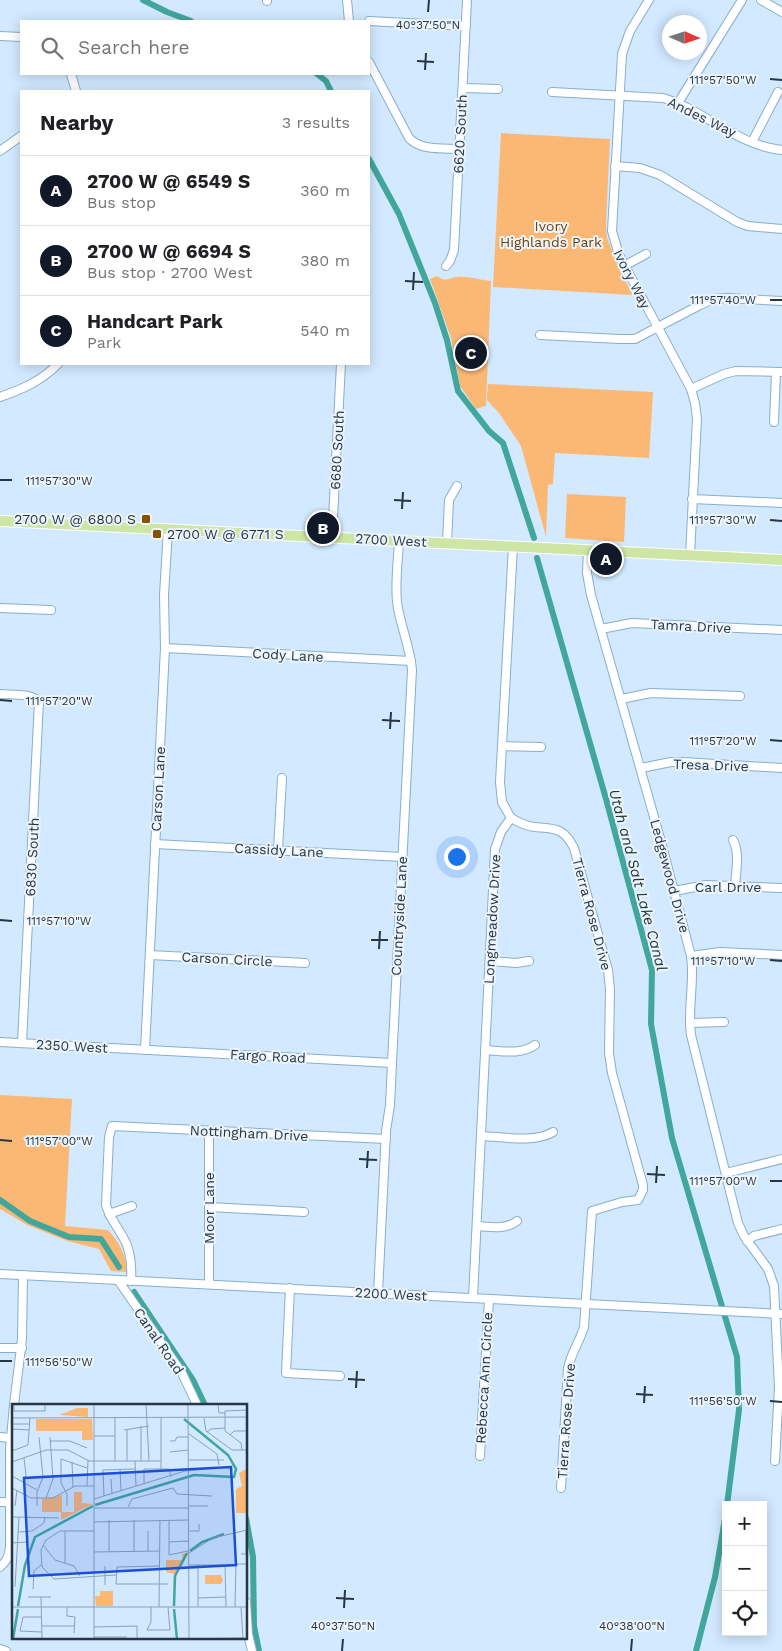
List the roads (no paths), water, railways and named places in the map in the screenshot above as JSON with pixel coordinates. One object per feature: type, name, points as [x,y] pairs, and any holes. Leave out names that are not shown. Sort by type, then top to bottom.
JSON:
[{"type":"main road","name":"2700 West","points":[[0,521],[782,560]]},
{"type":"street","points":[[348,0],[349,20]]},
{"type":"street","name":"6620 South","points":[[446,266],[450,262],[454,250],[467,0]]},
{"type":"street","name":"Ivory Way","points":[[649,0],[630,31],[620,62],[612,232],[616,248],[624,266],[691,389],[695,403],[697,419],[690,555]]},
{"type":"street","points":[[678,103],[742,0]]},
{"type":"street","points":[[761,0],[782,12]]},
{"type":"street","points":[[370,21],[466,26]]},
{"type":"street","points":[[0,36],[20,37]]},
{"type":"street","points":[[370,64],[409,138],[418,146],[460,149]]},
{"type":"street","points":[[71,75],[76,90]]},
{"type":"street","points":[[463,88],[498,90]]},
{"type":"street","name":"Andes Way","points":[[552,92],[662,98],[678,103],[752,142],[782,150]]},
{"type":"street","points":[[752,142],[778,92]]},
{"type":"street","points":[[0,151],[20,137]]},
{"type":"street","points":[[615,166],[640,168],[660,175],[737,222],[748,226],[782,229]]},
{"type":"street","points":[[624,266],[646,254]]},
{"type":"street","points":[[540,335],[628,340],[640,337],[713,300],[727,298],[782,300]]},
{"type":"street","points":[[0,397],[39,380],[57,365]]},
{"type":"street","name":"6680 South","points":[[332,537],[341,365]]},
{"type":"street","points":[[691,389],[724,374],[736,371],[779,372],[774,422]]},
{"type":"street","points":[[447,543],[449,500],[457,486]]},
{"type":"street","points":[[692,499],[782,503]]},
{"type":"street","name":"Carson Lane","points":[[145,1050],[165,648],[164,595],[168,529]]},
{"type":"street","name":"Countryside Lane","points":[[378,1293],[386,1139],[390,1105],[411,661],[409,646],[397,603],[399,541]]},
{"type":"street","points":[[511,818],[506,811],[500,792],[513,546]]},
{"type":"street","name":"Ledgewood Drive","points":[[588,550],[588,581],[641,768],[691,956],[693,966],[691,1035],[738,1223],[747,1241],[768,1269],[774,1286],[778,1314],[779,1387],[775,1461]]},
{"type":"street","points":[[0,608],[51,610]]},
{"type":"street","name":"Tamra Drive","points":[[601,630],[632,623],[782,630]]},
{"type":"street","name":"Cody Lane","points":[[165,648],[411,661]]},
{"type":"street","points":[[621,699],[651,693],[740,696]]},
{"type":"street","name":"6830 South","points":[[0,694],[34,697],[39,701],[22,1044]]},
{"type":"street","points":[[502,746],[541,747]]},
{"type":"street","name":"Tresa Drive","points":[[641,768],[671,762],[782,768]]},
{"type":"street","points":[[278,850],[282,778]]},
{"type":"street","name":"Longmeadow Drive","points":[[473,1298],[495,849],[501,832],[511,818]]},
{"type":"street","name":"Tierra Rose Drive","points":[[511,818],[527,825],[549,827],[562,831],[569,838],[574,848],[608,970],[610,988],[608,1040],[612,1073],[643,1186],[638,1200],[622,1202],[592,1211],[584,1326],[582,1334],[572,1352],[568,1368],[561,1488]]},
{"type":"street","points":[[732,840],[737,856],[735,886]]},
{"type":"street","name":"Cassidy Lane","points":[[155,844],[402,857]]},
{"type":"street","name":"Carl Drive","points":[[674,891],[699,885],[782,888]]},
{"type":"street","points":[[691,956],[720,952],[782,955]]},
{"type":"street","name":"Carson Circle","points":[[150,955],[305,962]]},
{"type":"street","points":[[490,962],[516,963],[529,961]]},
{"type":"street","points":[[690,1023],[724,1022]]},
{"type":"street","name":"2350 West","points":[[0,1042],[145,1050]]},
{"type":"street","points":[[485,1050],[522,1052],[529,1050],[535,1045]]},
{"type":"street","name":"Fargo Road","points":[[145,1050],[392,1063]]},
{"type":"street","name":"Nottingham Drive","points":[[109,1214],[106,1204],[106,1189],[109,1137],[112,1126],[386,1139]]},
{"type":"street","name":"Moor Lane","points":[[209,1131],[209,1284]]},
{"type":"street","points":[[482,1136],[537,1138],[553,1132]]},
{"type":"street","points":[[726,1173],[782,1159]]},
{"type":"street","points":[[131,1281],[131,1262],[127,1245],[109,1214],[132,1206]]},
{"type":"street","points":[[209,1207],[304,1212]]},
{"type":"street","points":[[478,1226],[505,1227],[512,1226],[517,1221]]},
{"type":"street","points":[[747,1241],[754,1236],[782,1229]]},
{"type":"street","name":"2200 West","points":[[0,1274],[778,1314]]},
{"type":"street","points":[[14,1404],[22,1348],[23,1275]]},
{"type":"street","name":"Canal Road","points":[[118,1280],[182,1373],[197,1404]]},
{"type":"street","points":[[290,1288],[286,1373],[340,1376]]},
{"type":"street","name":"Rebecca Ann Circle","points":[[480,1456],[489,1299]]},
{"type":"street","points":[[0,1348],[22,1348]]},
{"type":"street","points":[[0,1567],[5,1563],[8,1556],[10,1536],[10,1438],[12,1422]]},
{"type":"street","points":[[0,1438],[10,1438]]},
{"type":"street","points":[[0,1502],[11,1502]]},
{"type":"street","points":[[248,1634],[252,1651]]},
{"type":"street","points":[[0,1649],[6,1651]]},
{"type":"waterway","name":"Utah and Salt Lake Canal","points":[[143,0],[188,20]]},
{"type":"waterway","name":"Utah and Salt Lake Canal","points":[[318,75],[326,81],[330,90]]},
{"type":"waterway","name":"Utah and Salt Lake Canal","points":[[370,161],[399,214],[435,303],[447,340],[458,391],[489,431],[503,443],[534,538]]},
{"type":"waterway","name":"Utah and Salt Lake Canal","points":[[537,558],[606,799],[652,970],[651,1024],[672,1138],[737,1357],[739,1410],[728,1501]]},
{"type":"waterway","points":[[0,1200],[30,1221],[69,1237],[101,1239],[119,1267]]},
{"type":"waterway","points":[[134,1292],[193,1380],[205,1404]]},
{"type":"waterway","points":[[248,1529],[253,1557],[254,1626],[259,1651]]},
{"type":"waterway","name":"Utah and Salt Lake Canal","points":[[696,1651],[715,1577],[722,1536]]},
{"type":"place","name":"Handcart Park","points":[[471,353]]},
{"type":"place","name":"2700 W @ 6800 S","points":[[146,519]]},
{"type":"place","name":"2700 W @ 6694 S","points":[[323,528]]},
{"type":"place","name":"2700 W @ 6771 S","points":[[157,534]]},
{"type":"place","name":"2700 W @ 6549 S","points":[[606,559]]},
{"type":"park label","name":"Ivory Highlands Park","points":[[551,234]]}]
